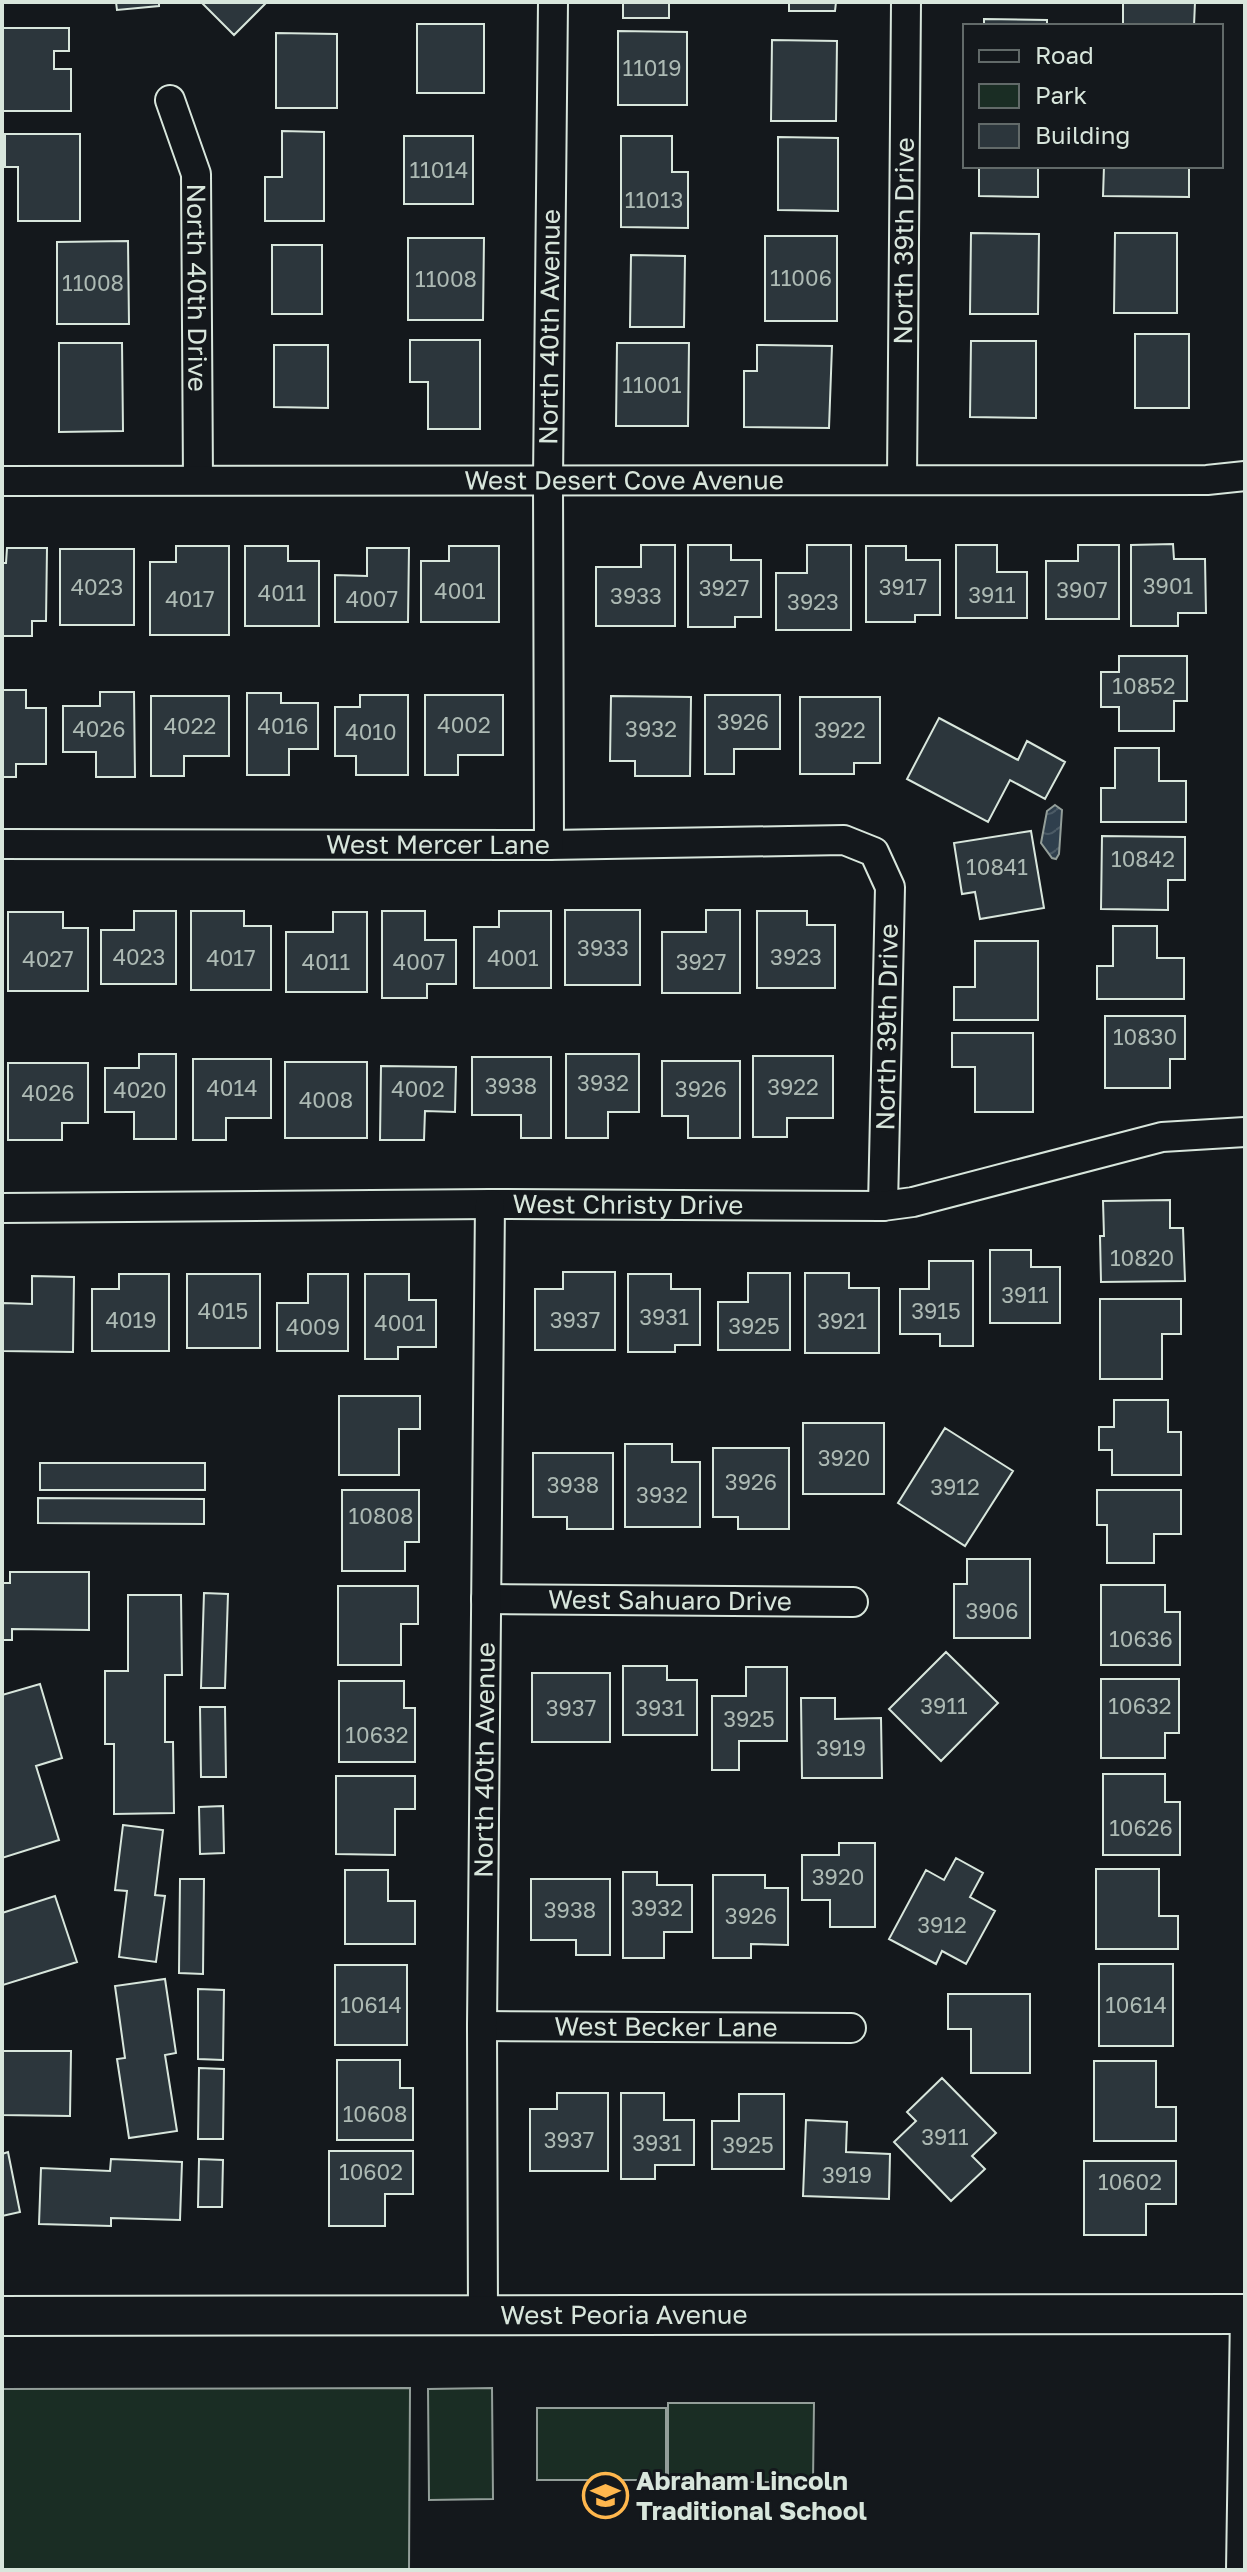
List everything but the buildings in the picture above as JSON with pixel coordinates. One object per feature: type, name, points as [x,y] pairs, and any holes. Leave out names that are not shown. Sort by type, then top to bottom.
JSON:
[{"type":"main road","name":"West Peoria Avenue","points":[[2,2316],[1245,2314]]},
{"type":"street","name":"North 40th Avenue","points":[[549,845],[548,480],[553,2]]},
{"type":"street","name":"North 39th Drive","points":[[902,479],[906,2]]},
{"type":"street","name":"North 40th Drive","points":[[170,100],[196,174],[198,479]]},
{"type":"street","name":"West Desert Cove Avenue","points":[[2,481],[1207,480],[1245,476]]},
{"type":"street","name":"West Mercer Lane","points":[[2,844],[549,845],[844,840],[874,852]]},
{"type":"street","name":"North 39th Drive","points":[[874,852],[890,887],[883,1206]]},
{"type":"street","name":"West Christy Drive","points":[[2,1208],[490,1204],[883,1206],[913,1202],[1162,1137],[1245,1132]]},
{"type":"street","name":"North 40th Avenue","points":[[483,2316],[482,2026],[490,1204]]},
{"type":"street","name":"West Sahuaro Drive","points":[[486,1599],[853,1602]]},
{"type":"street","name":"West Becker Lane","points":[[482,2026],[851,2028]]},
{"type":"street","points":[[1241,2570],[1245,2314]]},
{"type":"green space","points":[[410,2388],[409,2570],[2,2570],[2,2389]]},
{"type":"green space","points":[[492,2388],[493,2499],[429,2500],[428,2389]]},
{"type":"green space","points":[[668,2403],[814,2403],[813,2482],[668,2482]]},
{"type":"green space","points":[[537,2408],[666,2408],[666,2480],[537,2480]]},
{"type":"water","points":[[1055,805],[1062,810],[1056,859],[1041,843],[1047,811]]},
{"type":"place","name":"Abraham Lincoln Traditional School","points":[[605,2496]]}]
